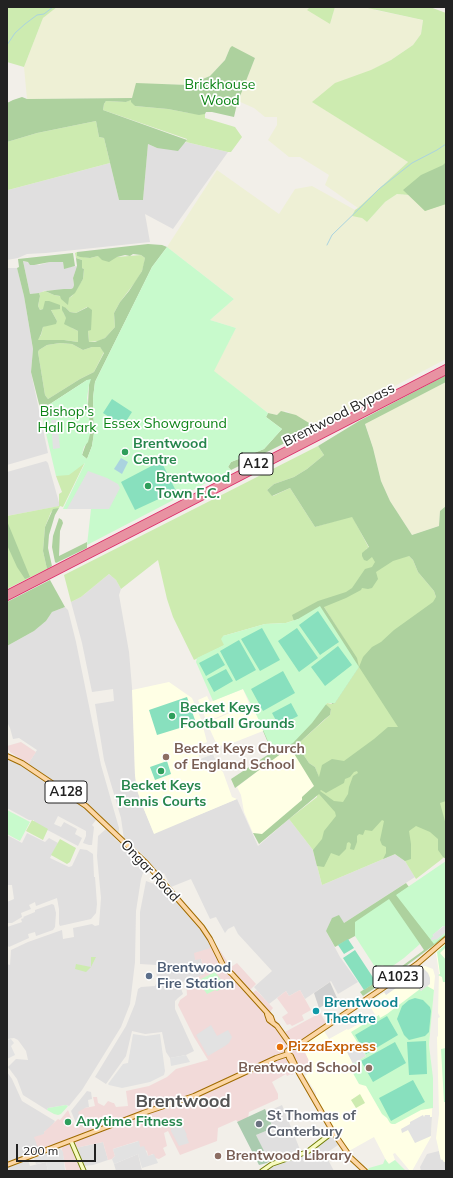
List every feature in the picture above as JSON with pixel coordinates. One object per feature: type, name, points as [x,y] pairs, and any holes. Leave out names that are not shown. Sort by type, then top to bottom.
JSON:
[{"type":"highway","name":"Brentwood Bypass","points":[[68,564],[446,367]]},
{"type":"highway","name":"Brentwood Bypass","points":[[7,593],[68,564],[446,372]]},
{"type":"highway","name":"Brentwood Bypass","points":[[7,598],[42,577]]},
{"type":"main road","name":"Ongar Road","points":[[7,756],[23,764],[86,806],[146,863],[204,930],[224,967],[273,1019],[273,1023],[285,1037],[288,1045],[292,1045]]},
{"type":"main road","name":"A1023","points":[[292,1045],[298,1046],[309,1037],[403,974],[446,938]]},
{"type":"main road","points":[[7,1165],[198,1094],[276,1058],[288,1054],[292,1045]]},
{"type":"main road","points":[[288,1054],[291,1056],[299,1073],[333,1132],[351,1158],[365,1171]]},
{"type":"main road","points":[[262,1171],[272,1164],[307,1152],[333,1132]]},
{"type":"main road","points":[[71,1141],[84,1171]]},
{"type":"shaded area","points":[[57,7],[312,7],[330,24],[335,7],[375,7],[375,10],[423,20],[421,34],[413,45],[391,60],[313,102],[408,162],[358,208],[325,185],[329,175],[300,157],[289,157],[268,140],[277,125],[277,117],[265,117],[254,108],[238,101],[255,58],[230,48],[225,60],[210,76],[188,85],[153,84],[132,98],[27,99],[24,67],[43,18]]},
{"type":"shaded area","points":[[186,142],[228,152],[173,229],[145,214],[150,242],[27,254],[18,258],[7,260],[7,188],[8,190],[110,163],[119,200],[143,200],[148,144],[157,148]]},
{"type":"shaded area","points":[[217,170],[279,214],[295,189],[312,186],[355,210],[353,216],[361,217],[367,222],[385,202],[397,194],[409,195],[425,211],[446,204],[446,359],[351,409],[314,426],[286,411],[277,415],[268,413],[213,371],[236,328],[210,320],[234,299],[167,247]]},
{"type":"shaded area","points":[[23,261],[39,265],[50,262],[63,262],[64,268],[77,266],[73,278],[73,288],[68,290],[52,290],[30,294]]},
{"type":"shaded area","points":[[7,268],[17,268],[24,296],[33,349],[31,372],[48,453],[7,465]]},
{"type":"shaded area","points":[[446,382],[446,506],[440,511],[439,526],[412,535],[390,501],[381,481],[365,423]]},
{"type":"shaded area","points":[[51,420],[57,420],[60,448],[53,449]]},
{"type":"shaded area","points":[[46,461],[48,463],[60,506],[7,516],[7,472]]},
{"type":"shaded area","points":[[88,471],[118,484],[120,488],[109,509],[67,509]]},
{"type":"shaded area","points":[[109,574],[116,580],[121,589],[119,595],[129,652],[133,699],[135,775],[137,790],[154,833],[237,799],[258,846],[289,819],[313,850],[322,885],[395,854],[405,861],[415,877],[344,923],[326,931],[340,957],[358,982],[338,994],[331,981],[305,999],[300,990],[289,996],[286,991],[269,1004],[254,987],[272,971],[238,934],[234,926],[228,929],[225,933],[216,917],[210,919],[191,879],[171,887],[164,873],[161,875],[139,851],[124,839],[121,818],[104,760],[95,704],[114,701],[113,689],[92,692],[82,643],[71,602],[81,597]]},
{"type":"shaded area","points":[[65,607],[68,610],[76,642],[101,765],[119,832],[117,832],[88,804],[28,764],[37,750],[19,738],[13,739],[10,728],[7,724],[7,646],[34,631],[46,621],[52,612]]},
{"type":"shaded area","name":"Becket Keys Church of England School","points":[[169,682],[192,698],[201,719],[207,742],[196,747],[200,759],[213,754],[217,762],[215,768],[216,770],[220,769],[223,772],[232,797],[237,799],[154,834],[137,790],[135,775],[132,690]]},
{"type":"shaded area","points":[[243,689],[249,703],[207,722],[198,700],[207,696],[210,702]]},
{"type":"shaded area","points":[[250,704],[263,731],[225,746],[217,745],[207,723]]},
{"type":"shaded area","points":[[21,742],[36,752],[28,764],[7,749],[7,746]]},
{"type":"shaded area","points":[[292,745],[319,786],[261,835],[253,833],[244,812],[241,795],[237,787]]},
{"type":"shaded area","points":[[213,754],[217,763],[203,768],[200,759]]},
{"type":"shaded area","points":[[7,758],[79,803],[95,817],[96,820],[92,825],[94,827],[92,845],[83,843],[86,836],[86,831],[58,816],[54,824],[61,827],[64,822],[77,829],[75,834],[82,838],[78,846],[34,823],[34,820],[29,820],[7,808]]},
{"type":"shaded area","points":[[106,829],[145,867],[141,879],[136,911],[135,962],[130,1004],[121,1027],[82,1090],[69,1106],[66,1105],[48,1108],[47,1110],[23,1095],[17,1079],[8,1067],[16,1059],[28,1060],[26,1051],[18,1040],[14,1038],[7,1039],[7,964],[10,965],[11,950],[28,942],[62,930],[63,939],[74,937],[73,928],[92,924],[95,926],[99,925],[101,898],[97,856],[98,836]]},
{"type":"shaded area","points":[[27,833],[45,842],[49,838],[58,843],[50,858],[69,867],[72,866],[80,849],[87,850],[93,854],[97,904],[96,913],[91,919],[60,926],[57,898],[36,906],[35,902],[29,905],[31,909],[21,913],[22,917],[12,923],[7,923],[7,902],[14,899],[12,885],[7,885],[7,835],[22,843]]},
{"type":"shaded area","points":[[146,881],[157,885],[161,883],[204,934],[212,947],[201,959],[206,974],[179,983],[183,994],[175,1001],[175,1009],[194,1051],[186,1055],[170,1058],[166,1052],[162,1032],[145,1034],[132,1031],[126,1056],[106,1084],[95,1077],[126,1026],[135,1004],[138,989],[141,987],[155,986],[157,982],[156,965],[140,964],[140,912]]},
{"type":"shaded area","points":[[52,904],[54,905],[56,913],[55,927],[53,930],[36,936],[35,932],[28,934],[29,938],[9,947],[7,945],[7,927],[22,922],[21,919],[24,918],[23,917],[35,912],[35,910]]},
{"type":"shaded area","points":[[446,926],[446,932],[436,940],[435,939],[432,941],[431,938],[434,936],[432,935]]},
{"type":"shaded area","points":[[446,943],[446,1162],[444,1162],[442,1159],[441,1160],[436,1138],[439,1114],[437,1037],[438,1018],[440,1017],[438,1013],[439,973],[436,953],[438,949]]},
{"type":"shaded area","points":[[217,946],[231,967],[237,963],[256,984],[249,991],[251,994],[256,990],[273,1008],[270,1012],[285,1032],[320,1013],[329,1024],[309,1037],[310,1040],[302,1046],[309,1058],[309,1063],[299,1068],[292,1075],[287,1076],[286,1074],[272,1082],[278,1094],[278,1099],[249,1112],[248,1118],[238,1122],[236,1120],[218,1128],[217,1141],[180,1155],[168,1131],[164,1133],[167,1146],[163,1148],[166,1155],[159,1159],[155,1158],[153,1154],[148,1156],[147,1151],[140,1147],[138,1141],[113,1149],[115,1156],[108,1160],[103,1142],[75,1148],[82,1171],[66,1171],[61,1145],[40,1153],[34,1137],[44,1134],[44,1132],[58,1119],[60,1120],[68,1110],[75,1128],[83,1125],[78,1112],[85,1108],[95,1106],[93,1097],[97,1097],[98,1103],[104,1106],[108,1101],[114,1103],[116,1107],[128,1106],[126,1091],[149,1086],[167,1077],[176,1069],[208,1060],[194,1037],[178,1005],[180,1000],[187,995],[186,981],[205,974],[201,959],[195,960],[194,953]]},
{"type":"shaded area","name":"Brentwood School","points":[[425,966],[433,969],[435,976],[429,1045],[433,1089],[431,1137],[412,1171],[410,1171],[395,1153],[393,1154],[395,1160],[388,1164],[374,1137],[349,1151],[316,1099],[316,1093],[305,1076],[309,1072],[305,1066],[309,1063],[309,1061],[302,1046],[324,1031],[329,1039],[376,1016],[368,1003],[419,967]]},
{"type":"shaded area","points":[[420,968],[423,968],[428,973],[430,984],[421,991],[410,978],[386,995],[384,992]]},
{"type":"shaded area","points":[[330,982],[337,998],[319,1008],[314,993]]},
{"type":"shaded area","points":[[300,990],[311,1010],[302,1015],[304,1020],[292,1026],[290,1024],[287,1025],[282,1017],[288,1013],[277,998],[286,991],[289,996]]},
{"type":"shaded area","points":[[211,1025],[217,1036],[228,1030],[232,1037],[229,1043],[208,1056],[196,1035]]},
{"type":"shaded area","points":[[133,1034],[146,1036],[160,1034],[165,1071],[164,1075],[150,1082],[122,1088],[109,1085],[108,1084],[123,1064],[128,1063]]},
{"type":"shaded area","points":[[11,1039],[14,1043],[11,1046],[15,1055],[7,1059],[7,1040]]},
{"type":"shaded area","points":[[358,1044],[366,1056],[353,1064],[346,1050]]},
{"type":"shaded area","points":[[186,1055],[190,1062],[171,1066],[170,1058]]},
{"type":"shaded area","points":[[7,1072],[12,1079],[22,1101],[55,1121],[51,1127],[44,1132],[45,1134],[40,1136],[39,1150],[7,1162]]},
{"type":"shaded area","points":[[87,1091],[91,1092],[92,1099],[88,1100],[89,1107],[85,1108],[83,1125],[78,1128],[71,1111]]},
{"type":"shaded area","points":[[282,1105],[301,1152],[269,1162],[256,1135],[273,1128],[267,1112]]},
{"type":"shaded area","points":[[265,1109],[273,1128],[256,1135],[269,1161],[259,1165],[237,1122]]},
{"type":"shaded area","points":[[423,1115],[424,1117],[425,1115],[430,1115],[430,1117],[432,1117],[431,1136],[415,1143],[408,1130],[402,1133],[401,1129]]},
{"type":"shaded area","points":[[180,1120],[189,1143],[179,1146],[171,1129],[177,1125],[175,1121]]},
{"type":"shaded area","points":[[333,1132],[341,1143],[325,1154],[334,1171],[265,1171],[272,1164],[303,1154]]},
{"type":"shaded area","points":[[139,1141],[140,1147],[144,1146],[148,1156],[154,1154],[158,1163],[142,1168],[138,1154],[114,1164],[112,1159],[115,1156],[113,1149]]},
{"type":"shaded area","points":[[103,1142],[108,1160],[93,1165],[83,1166],[75,1148]]},
{"type":"shaded area","points":[[60,1148],[63,1152],[65,1170],[48,1171],[46,1162],[36,1164],[34,1158]]},
{"type":"shaded area","points":[[439,1151],[441,1160],[442,1159],[446,1162],[446,1171],[421,1171],[420,1167],[427,1154]]},
{"type":"shaded area","points":[[138,1154],[142,1171],[116,1171],[114,1164]]},
{"type":"shaded area","points":[[28,1160],[30,1166],[46,1162],[48,1171],[7,1171],[7,1168]]},
{"type":"green space","points":[[7,7],[57,7],[43,18],[24,67],[7,62]]},
{"type":"green space","points":[[310,7],[335,7],[330,24],[307,10]]},
{"type":"green space","points":[[363,7],[430,7],[446,13],[446,204],[425,211],[409,195],[397,194],[385,202],[367,222],[362,218],[352,216],[355,210],[408,162],[312,102],[335,83],[371,70],[391,60],[413,45],[421,34],[423,20]]},
{"type":"green space","name":"Brickhouse Wood","points":[[232,46],[255,58],[237,104],[234,117],[212,112],[206,112],[205,114],[199,115],[168,109],[135,106],[131,100],[126,102],[106,101],[104,104],[103,110],[187,140],[178,151],[157,148],[148,144],[143,200],[119,200],[104,138],[99,137],[96,121],[37,133],[7,142],[7,103],[13,100],[22,97],[27,99],[132,98],[136,83],[188,85],[210,76],[225,60]]},
{"type":"green space","points":[[132,99],[135,106],[205,114],[205,118],[235,127],[242,137],[231,152],[228,152],[186,142],[187,139],[103,110],[106,101],[126,102]]},
{"type":"green space","points":[[96,121],[99,137],[104,138],[110,163],[8,190],[7,142],[37,133]]},
{"type":"green space","points":[[446,162],[446,204],[425,211],[403,190],[421,175],[443,165]]},
{"type":"green space","points":[[148,244],[167,247],[152,267],[95,382],[93,398],[94,433],[92,446],[87,459],[82,455],[86,444],[89,385],[87,380],[50,404],[40,408],[31,372],[33,349],[24,296],[17,268],[19,267],[18,259],[73,253],[75,266],[64,269],[63,262],[30,265],[28,262],[23,261],[30,294],[39,293],[40,296],[38,306],[40,310],[43,309],[45,301],[60,305],[60,309],[51,310],[57,321],[56,324],[43,327],[38,340],[64,340],[78,342],[78,331],[64,324],[66,318],[62,310],[62,306],[70,312],[76,313],[88,307],[92,310],[91,330],[88,331],[89,342],[95,342],[105,338],[115,327],[114,313],[142,271],[145,258],[141,255],[133,254],[130,256],[125,255],[117,257],[109,262],[102,260],[98,256],[90,258],[80,257],[77,256],[77,252]],"holes":[[[60,343],[72,344],[83,350],[92,347],[100,347],[104,353],[94,372],[48,399],[45,395],[38,352],[47,345]]]},
{"type":"green space","name":"Essex Showground","points":[[167,247],[234,299],[210,320],[236,328],[214,371],[268,413],[266,417],[282,429],[264,449],[231,462],[228,467],[231,470],[87,545],[91,509],[63,509],[85,463],[69,475],[56,476],[40,408],[50,404],[87,380],[91,379],[87,398],[90,434],[82,455],[87,459],[92,446],[94,433],[93,398],[95,382],[152,267]]},
{"type":"green space","points":[[77,252],[77,256],[90,258],[98,256],[117,257],[141,255],[145,258],[142,271],[114,313],[115,327],[105,338],[99,341],[89,342],[88,331],[91,329],[87,307],[76,313],[70,312],[66,308],[63,312],[72,328],[78,331],[78,342],[64,340],[37,340],[41,335],[43,327],[57,321],[51,310],[40,310],[38,306],[40,296],[39,293],[45,291],[54,295],[69,298],[72,296],[83,279],[84,269],[82,268],[82,260],[76,258],[75,253]]},
{"type":"green space","points":[[76,258],[82,260],[82,268],[84,269],[83,279],[75,293],[69,298],[68,305],[61,299],[60,296],[45,291],[73,288],[73,278],[77,266]]},
{"type":"green space","points":[[60,343],[72,344],[83,350],[92,347],[100,347],[104,352],[94,372],[48,399],[45,395],[38,352],[47,345]]},
{"type":"green space","points":[[446,375],[446,382],[365,424],[373,448],[381,481],[390,501],[412,535],[439,526],[440,511],[446,506],[446,801],[440,803],[446,825],[446,859],[438,850],[438,839],[430,832],[416,826],[409,831],[411,859],[405,861],[395,854],[383,859],[386,853],[386,847],[382,845],[380,840],[384,821],[382,820],[372,831],[365,830],[363,835],[359,834],[357,836],[357,842],[354,850],[350,849],[351,844],[349,842],[347,843],[346,849],[339,856],[331,853],[324,867],[317,866],[313,850],[322,839],[324,831],[336,816],[335,812],[319,794],[259,844],[253,833],[262,834],[302,800],[302,797],[314,786],[290,747],[235,788],[231,779],[272,752],[263,731],[323,702],[331,709],[330,715],[299,743],[299,748],[309,763],[315,767],[319,777],[322,765],[332,759],[344,761],[388,727],[398,727],[359,667],[335,703],[332,704],[298,619],[294,621],[292,615],[318,601],[346,592],[352,588],[365,569],[372,567],[375,562],[372,557],[367,561],[364,560],[362,556],[362,553],[369,547],[352,517],[315,527],[290,488],[272,496],[267,490],[274,484],[294,477],[307,469],[324,455],[318,446],[359,421]],"holes":[[[409,556],[413,560],[418,572],[434,591],[436,597],[433,602],[394,630],[381,642],[372,647],[363,657],[359,667],[357,658],[324,607],[346,598],[362,588],[372,588],[378,579],[376,572],[393,561]],[[357,771],[358,773],[353,776],[348,794],[343,802],[334,801],[320,791],[321,790],[326,793],[344,783],[345,779]]]},
{"type":"green space","points":[[112,399],[132,412],[123,426],[103,413]]},
{"type":"green space","points":[[281,411],[296,415],[314,426],[283,444],[231,470],[228,467],[231,462],[264,449],[282,429],[266,417],[268,413],[277,415]]},
{"type":"green space","points":[[318,446],[324,455],[307,469],[294,477],[274,484],[267,490],[273,496],[290,488],[315,527],[352,516],[369,548],[366,549],[372,557],[409,556],[413,560],[418,572],[434,591],[436,597],[446,597],[446,855],[416,879],[405,861],[395,854],[322,885],[313,850],[289,819],[317,797],[319,778],[315,767],[309,763],[299,748],[299,743],[330,715],[331,709],[325,705],[327,703],[335,703],[359,667],[343,637],[324,607],[320,606],[298,619],[286,623],[265,624],[223,636],[225,645],[194,660],[173,617],[167,599],[158,560],[121,589],[116,580],[109,574],[81,597],[71,602],[64,575]]},
{"type":"green space","name":"Brentwood Town F.C.","points":[[161,461],[176,491],[135,510],[121,482]]},
{"type":"green space","points":[[85,462],[63,507],[60,506],[51,512],[45,527],[43,551],[47,569],[7,589],[7,516],[59,506],[59,494],[62,492],[56,476]]},
{"type":"green space","points":[[59,508],[55,515],[49,535],[48,548],[52,566],[47,569],[43,551],[45,527],[53,509]]},
{"type":"green space","points":[[59,518],[63,523],[60,531],[59,556],[87,542],[87,548],[56,563],[52,547],[53,536]]},
{"type":"green space","points":[[7,521],[30,577],[25,579],[17,567],[7,545]]},
{"type":"green space","points":[[50,580],[65,607],[52,612],[46,621],[34,631],[7,646],[7,602]]},
{"type":"green space","points":[[320,606],[359,667],[335,703],[327,703],[312,723],[293,743],[273,753],[257,716],[243,689],[213,701],[196,662],[197,658],[224,645],[221,639],[223,636],[265,624],[286,623],[298,619]]},
{"type":"green space","points":[[318,611],[339,642],[320,655],[299,625]]},
{"type":"green space","points":[[262,628],[280,660],[260,671],[241,639]]},
{"type":"green space","points":[[297,628],[318,658],[299,672],[278,641]]},
{"type":"green space","points":[[239,640],[256,670],[236,681],[220,651]]},
{"type":"green space","points":[[338,646],[352,665],[325,686],[311,667]]},
{"type":"green space","points":[[218,653],[225,665],[206,676],[199,663]]},
{"type":"green space","points":[[226,669],[233,681],[214,692],[207,679]]},
{"type":"green space","points":[[283,671],[295,693],[263,711],[251,689]]},
{"type":"green space","name":"Becket Keys Football Grounds","points":[[187,697],[196,723],[157,735],[149,710]]},
{"type":"green space","points":[[291,703],[298,716],[279,726],[272,713]]},
{"type":"green space","name":"Becket Keys Tennis Courts","points":[[167,761],[171,774],[155,780],[150,767]]},
{"type":"green space","points":[[7,810],[30,822],[20,841],[7,834]]},
{"type":"green space","points":[[32,820],[48,829],[43,840],[26,831]]},
{"type":"green space","points":[[60,839],[76,848],[70,862],[67,864],[51,855]]},
{"type":"green space","points":[[446,861],[446,926],[443,926],[433,935],[436,939],[446,932],[446,934],[434,944],[396,895]]},
{"type":"green space","points":[[406,883],[409,887],[397,895],[434,943],[446,934],[446,936],[390,978],[363,996],[360,992],[376,982],[379,983],[424,950],[420,944],[355,922],[355,936],[335,947],[326,931],[332,918],[339,915],[344,923]]},
{"type":"green space","points":[[389,899],[420,944],[387,970],[383,965],[375,967],[355,936],[355,922]]},
{"type":"green space","points":[[348,939],[354,948],[344,954],[338,945]]},
{"type":"green space","points":[[446,944],[446,947],[440,953],[446,960],[446,982],[443,982],[442,977],[438,975],[440,974],[437,952]]},
{"type":"green space","points":[[355,950],[376,982],[364,990],[343,958]]},
{"type":"green space","points":[[91,957],[96,957],[91,967]]},
{"type":"green space","points":[[76,964],[91,967],[86,972],[75,969]]},
{"type":"green space","points":[[215,972],[225,987],[207,994],[202,987],[200,987],[199,982],[201,979]]},
{"type":"green space","points":[[427,986],[434,990],[429,1045],[433,1078],[433,1108],[421,1110],[395,1124],[392,1124],[382,1114],[366,1086],[359,1084],[349,1066],[366,1056],[351,1032],[379,1015],[380,1018],[387,1014],[420,989],[421,991]]},
{"type":"green space","points":[[415,998],[423,1000],[430,1007],[429,1032],[425,1036],[409,1040],[404,1035],[397,1019],[402,1006],[409,1000]]},
{"type":"green space","points":[[387,1016],[398,1035],[366,1054],[355,1035]]},
{"type":"green space","points":[[426,1041],[427,1074],[409,1075],[407,1042]]},
{"type":"green space","points":[[395,1042],[406,1063],[373,1082],[361,1061]]},
{"type":"green space","points":[[446,1048],[446,1102],[444,1102],[441,1049]]},
{"type":"green space","points":[[413,1080],[425,1102],[391,1121],[379,1098]]},
{"type":"green space","points":[[360,1094],[365,1103],[356,1108],[351,1100]]},
{"type":"green space","points":[[68,1106],[61,1114],[58,1115],[47,1110],[48,1108]]},
{"type":"green space","points":[[385,1159],[389,1164],[395,1160],[406,1171],[367,1171],[369,1168],[383,1164]]},
{"type":"water","points":[[121,458],[128,462],[122,474],[114,469]]},
{"type":"waterway","points":[[7,45],[15,33],[25,24],[37,15],[44,14],[53,7]]},
{"type":"waterway","points":[[327,245],[332,235],[379,189],[412,163],[446,144]]},
{"type":"place","name":"Brentwood Centre","points":[[125,452]]},
{"type":"place","name":"Brentwood Town F.C.","points":[[148,486]]},
{"type":"place","name":"Becket Keys Football Grounds","points":[[172,716]]},
{"type":"place","name":"Becket Keys Church of England School","points":[[166,757]]},
{"type":"place","name":"Becket Keys Tennis Courts","points":[[161,771]]},
{"type":"place","name":"Brentwood Fire Station","points":[[149,976]]},
{"type":"place","name":"Brentwood Theatre","points":[[316,1011]]},
{"type":"place","name":"PizzaExpress","points":[[280,1047]]},
{"type":"place","name":"Brentwood School","points":[[369,1068]]},
{"type":"place","name":"Anytime Fitness","points":[[68,1122]]},
{"type":"place","name":"St Thomas of Canterbury","points":[[259,1124]]},
{"type":"place","name":"Brentwood Library","points":[[218,1156]]},
{"type":"district","name":"Brentwood","points":[[183,1102]]},
{"type":"park label","name":"Bishop's Hall Park","points":[[67,420]]}]
